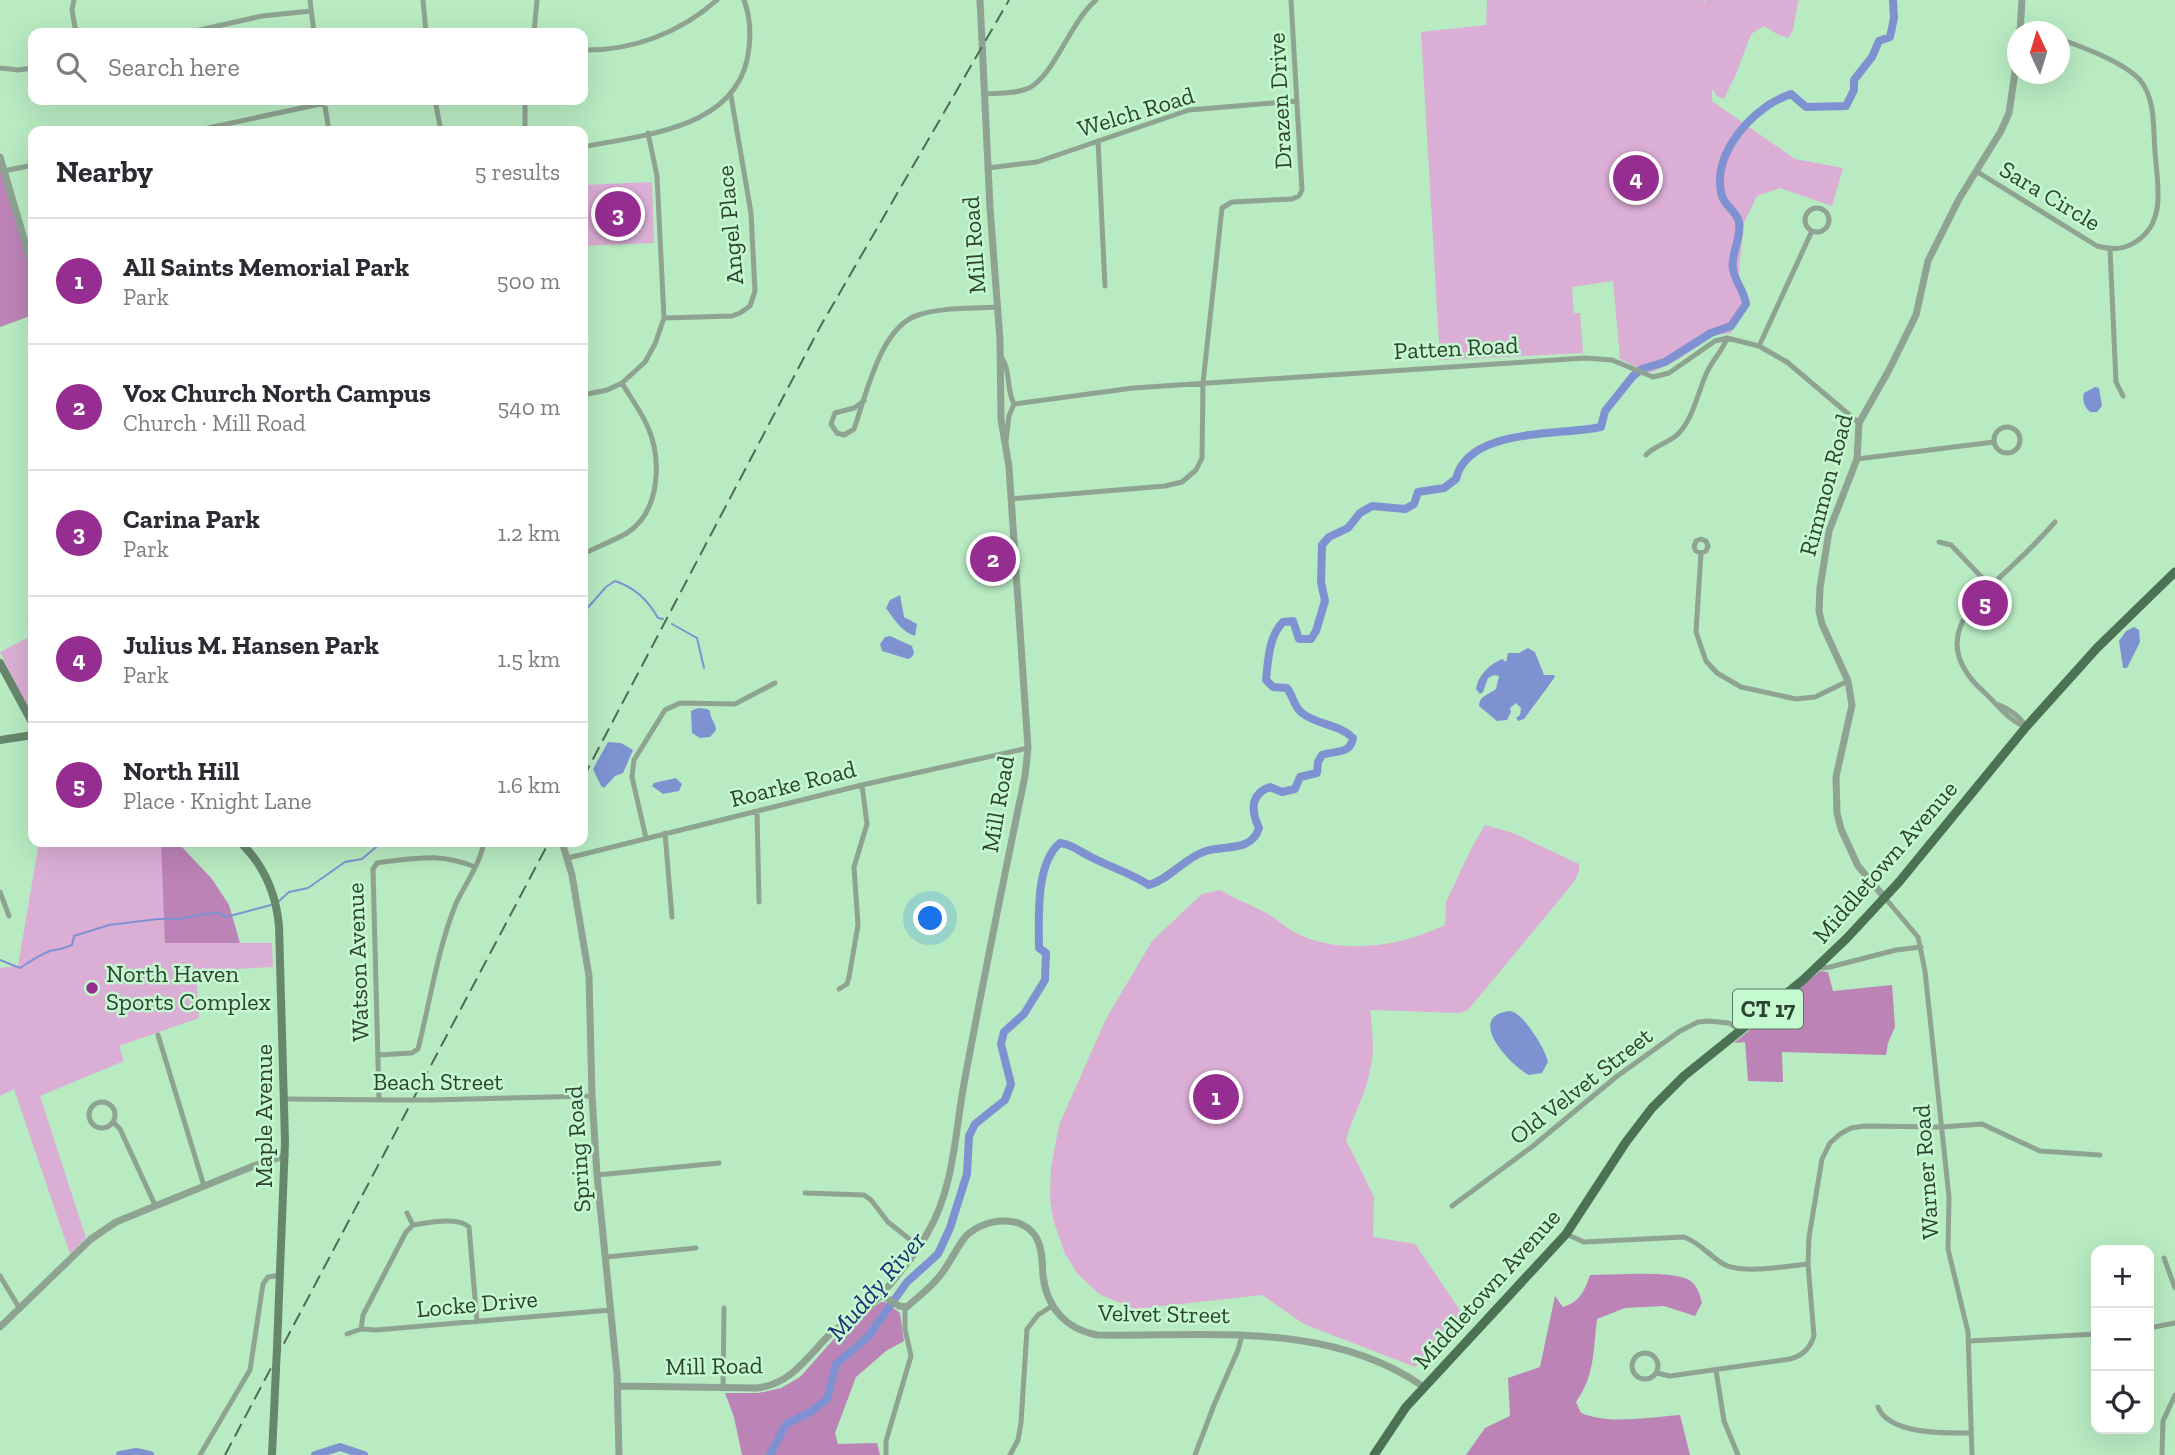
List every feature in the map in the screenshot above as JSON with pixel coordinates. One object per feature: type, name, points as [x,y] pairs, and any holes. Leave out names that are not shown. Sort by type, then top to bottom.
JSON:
[{"type":"main road","name":"Middletown Avenue","points":[[1374,1455],[1406,1407],[1566,1234],[1626,1142],[1652,1108],[1684,1076],[1819,966],[1885,898],[2026,727],[2103,641],[2175,572]]},
{"type":"main road","points":[[0,663],[28,710]]},
{"type":"main road","points":[[0,740],[28,736]]},
{"type":"main road","name":"Maple Avenue","points":[[244,847],[264,873],[278,915],[285,1156],[272,1454]]},
{"type":"street","points":[[74,0],[72,10],[75,28]]},
{"type":"street","points":[[310,0],[313,28]]},
{"type":"street","points":[[423,0],[426,28]]},
{"type":"street","points":[[534,28],[537,0]]},
{"type":"street","points":[[588,50],[635,45],[668,33],[717,0]]},
{"type":"street","points":[[588,146],[695,121],[713,111],[730,96],[748,63],[749,12],[744,0]]},
{"type":"street","name":"Mill Road","points":[[618,1386],[762,1388],[789,1377],[833,1331],[884,1297],[933,1223],[950,1174],[981,987],[1025,776],[1028,748],[1009,467],[1001,419],[998,307],[980,0]]},
{"type":"street","points":[[985,94],[1023,90],[1035,85],[1049,68],[1077,19],[1096,0]]},
{"type":"street","name":"Drazen Drive","points":[[1203,383],[1222,208],[1232,202],[1292,199],[1302,190],[1291,0]]},
{"type":"street","points":[[2021,21],[2022,0]]},
{"type":"street","points":[[208,28],[262,16],[311,11]]},
{"type":"street","name":"Sara Circle","points":[[1976,172],[2086,240],[2110,249],[2141,239],[2155,221],[2157,174],[2150,98],[2139,79],[2124,67],[2070,43]]},
{"type":"street","points":[[0,68],[28,69]]},
{"type":"street","name":"Rimmon Road","points":[[1885,898],[1858,866],[1841,829],[1837,813],[1836,777],[1852,705],[1849,681],[1822,624],[1819,599],[1829,531],[1857,458],[1859,424],[1916,315],[1928,261],[1959,199],[2009,113],[2013,84]]},
{"type":"street","name":"Angel Place","points":[[664,318],[732,316],[750,306],[755,291],[751,213],[730,96]]},
{"type":"street","name":"Welch Road","points":[[988,168],[1037,162],[1189,110],[1297,101]]},
{"type":"street","points":[[216,126],[311,105]]},
{"type":"street","points":[[325,105],[328,126]]},
{"type":"street","points":[[436,105],[440,126]]},
{"type":"street","points":[[525,105],[525,126]]},
{"type":"street","points":[[588,394],[622,383],[645,362],[664,318],[657,176],[648,133]]},
{"type":"street","points":[[1098,141],[1105,286]]},
{"type":"street","points":[[0,157],[28,252]]},
{"type":"street","points":[[4,171],[28,166]]},
{"type":"street","points":[[1816,207],[1824,209],[1829,215],[1829,224],[1820,232],[1812,231],[1805,221],[1806,214],[1816,207]]},
{"type":"street","points":[[1759,346],[1812,231]]},
{"type":"street","points":[[2110,249],[2116,382],[2123,396]]},
{"type":"street","points":[[864,401],[854,408],[835,413],[831,424],[837,433],[844,435],[854,429],[885,345],[902,323],[928,313],[998,307]]},
{"type":"street","points":[[1646,454],[1670,440],[1683,428],[1712,361],[1724,348],[1727,338],[1759,346],[1787,362],[1859,424]]},
{"type":"street","name":"Patten Road","points":[[1014,404],[1110,390],[1586,358],[1612,360],[1653,377],[1669,373],[1715,341],[1727,338]]},
{"type":"street","points":[[1000,357],[1005,363],[1008,390],[1014,404],[1004,443]]},
{"type":"street","points":[[588,552],[629,532],[643,517],[653,500],[656,477],[652,440],[646,424],[622,383]]},
{"type":"street","points":[[1010,499],[1182,482],[1196,470],[1202,458],[1203,383]]},
{"type":"street","points":[[2006,427],[2015,430],[2020,438],[2018,448],[2008,454],[1998,450],[1994,442],[1997,432],[2006,427]]},
{"type":"street","points":[[1857,458],[1994,442]]},
{"type":"street","points":[[2026,727],[2011,718],[1968,675],[1960,659],[1957,641],[1960,626],[1968,610],[2055,522]]},
{"type":"street","points":[[1939,542],[1951,545],[1990,586]]},
{"type":"street","points":[[1701,553],[1696,632],[1706,661],[1717,673],[1741,687],[1796,699],[1815,697],[1849,681]]},
{"type":"street","points":[[646,838],[632,777],[634,760],[665,710],[680,703],[734,704],[775,684]]},
{"type":"street","name":"Roarke Road","points":[[568,858],[862,785],[1028,748]]},
{"type":"street","points":[[839,989],[847,984],[858,925],[854,867],[867,824],[862,785]]},
{"type":"street","points":[[757,811],[759,902]]},
{"type":"street","points":[[665,833],[672,917]]},
{"type":"street","points":[[378,1055],[417,1051],[454,908],[482,847]]},
{"type":"street","name":"Spring Road","points":[[564,847],[589,976],[592,1096],[618,1386],[619,1455]]},
{"type":"street","name":"Watson Avenue","points":[[379,1100],[374,866],[383,862],[441,857],[475,867]]},
{"type":"street","points":[[0,892],[9,916]]},
{"type":"street","name":"Warner Road","points":[[1885,898],[1914,930],[1921,947],[1949,1197],[1948,1249],[1969,1341],[1972,1455]]},
{"type":"street","points":[[1819,966],[1830,967],[1896,950],[1921,947]]},
{"type":"street","name":"Old Velvet Street","points":[[1452,1206],[1533,1146],[1616,1077],[1680,1031],[1708,1021],[1729,1023],[1740,1030]]},
{"type":"street","points":[[158,1035],[204,1186]]},
{"type":"street","name":"Beach Street","points":[[285,1099],[431,1100],[592,1096]]},
{"type":"street","points":[[97,1102],[108,1103],[115,1113],[113,1122],[107,1127],[97,1128],[88,1118],[89,1109],[97,1102]]},
{"type":"street","points":[[113,1122],[120,1129],[155,1205]]},
{"type":"street","points":[[1657,1374],[1659,1367],[1654,1356],[1641,1353],[1634,1357],[1632,1365],[1635,1375],[1647,1379],[1657,1374],[1670,1376],[1790,1359],[1806,1351],[1814,1336],[1808,1264],[1809,1237],[1821,1165],[1826,1149],[1846,1130],[1858,1127],[1982,1124],[2040,1151],[2100,1156]]},
{"type":"street","points":[[0,1327],[91,1239],[116,1222],[256,1164],[285,1156]]},
{"type":"street","points":[[597,1175],[719,1163]]},
{"type":"street","points":[[805,1193],[864,1195],[888,1222],[918,1246]]},
{"type":"street","points":[[407,1213],[413,1225]]},
{"type":"street","points":[[361,1329],[363,1315],[406,1232],[413,1225],[455,1221],[463,1222],[469,1227],[477,1322]]},
{"type":"street","points":[[886,1455],[886,1441],[911,1356],[905,1329],[905,1308],[935,1282],[970,1233],[980,1226],[998,1221],[1027,1227],[1036,1237],[1045,1289],[1052,1306],[1038,1315],[1027,1329],[1021,1423],[1018,1440],[1010,1455]]},
{"type":"street","points":[[1566,1234],[1584,1242],[1684,1237],[1696,1241],[1720,1261],[1738,1268],[1808,1264]]},
{"type":"street","points":[[606,1256],[696,1248]]},
{"type":"street","points":[[2164,1258],[2175,1288]]},
{"type":"street","points":[[200,1455],[250,1370],[265,1280],[280,1275]]},
{"type":"street","points":[[0,1276],[20,1309]]},
{"type":"street","points":[[884,1297],[905,1308]]},
{"type":"street","name":"Velvet Street","points":[[1052,1306],[1075,1328],[1097,1335],[1242,1335],[1301,1340],[1340,1349],[1387,1367],[1424,1387]]},
{"type":"street","points":[[723,1388],[724,1308]]},
{"type":"street","name":"Locke Drive","points":[[346,1334],[361,1329],[376,1331],[611,1310]]},
{"type":"street","points":[[2154,1327],[2175,1323]]},
{"type":"street","points":[[1969,1341],[2091,1334]]},
{"type":"street","points":[[1195,1455],[1240,1346],[1242,1335]]},
{"type":"street","points":[[1716,1370],[1724,1421],[1738,1455]]},
{"type":"street","points":[[2162,1455],[2164,1421],[2175,1395]]},
{"type":"street","points":[[1878,1407],[1886,1418],[1919,1431],[1971,1433]]},
{"type":"shaded area","points":[[1487,0],[1704,0],[1705,4],[1705,0],[1800,0],[1793,30],[1788,38],[1764,26],[1751,34],[1724,99],[1717,96],[1712,89],[1712,101],[1795,159],[1843,168],[1832,206],[1780,188],[1757,196],[1744,223],[1738,281],[1747,299],[1731,333],[1714,335],[1679,359],[1653,372],[1646,372],[1620,359],[1613,281],[1572,287],[1574,313],[1580,313],[1583,353],[1440,360],[1421,32],[1486,25]]},
{"type":"shaded area","points":[[0,165],[28,261],[28,317],[0,327]]},
{"type":"shaded area","points":[[652,182],[654,243],[588,246],[588,185]]},
{"type":"shaded area","points":[[28,638],[28,706],[24,701],[0,652]]},
{"type":"shaded area","points":[[1485,825],[1513,833],[1579,864],[1579,871],[1574,882],[1468,1010],[1459,1013],[1370,1010],[1373,1045],[1371,1066],[1346,1140],[1374,1197],[1373,1237],[1415,1244],[1466,1319],[1415,1367],[1304,1324],[1262,1295],[1135,1309],[1099,1294],[1077,1273],[1065,1254],[1053,1219],[1050,1199],[1051,1168],[1059,1125],[1106,1019],[1152,941],[1202,894],[1220,890],[1268,914],[1294,932],[1331,944],[1370,946],[1427,933],[1445,925],[1446,902]]},
{"type":"shaded area","points":[[38,847],[161,847],[166,943],[272,943],[273,967],[196,971],[199,1018],[119,1046],[124,1061],[40,1096],[86,1238],[70,1254],[14,1089],[0,1096],[0,968],[18,966]]},
{"type":"shaded area","points":[[161,847],[182,847],[212,879],[229,905],[240,943],[165,943]]},
{"type":"shaded area","points":[[1820,971],[1828,972],[1833,991],[1892,985],[1895,1027],[1886,1055],[1782,1052],[1783,1082],[1748,1081],[1745,1042],[1734,1043]]},
{"type":"shaded area","points":[[1590,1275],[1669,1275],[1689,1280],[1698,1290],[1702,1303],[1695,1316],[1664,1306],[1625,1308],[1597,1319],[1590,1372],[1576,1402],[1581,1413],[1604,1419],[1680,1415],[1690,1455],[1466,1455],[1485,1428],[1510,1416],[1508,1378],[1540,1367],[1555,1296],[1563,1307],[1574,1302],[1584,1290]]},
{"type":"shaded area","points":[[881,1302],[900,1313],[904,1341],[886,1351],[856,1377],[835,1433],[838,1444],[877,1443],[880,1455],[742,1455],[734,1417],[725,1393],[758,1393],[781,1388],[800,1377],[841,1331]]},
{"type":"water","points":[[2095,387],[2099,388],[2102,406],[2097,412],[2090,412],[2085,406],[2083,396]]},
{"type":"water","points":[[900,595],[904,617],[917,624],[915,636],[902,628],[886,608],[890,600]]},
{"type":"water","points":[[2134,627],[2139,630],[2140,642],[2127,668],[2123,668],[2119,641],[2126,631]]},
{"type":"water","points":[[890,636],[912,646],[912,657],[908,659],[882,651],[880,644],[885,637]]},
{"type":"water","points":[[1528,648],[1535,652],[1544,675],[1555,677],[1524,719],[1518,721],[1516,718],[1520,715],[1521,708],[1516,703],[1510,708],[1507,720],[1497,721],[1479,706],[1479,703],[1496,689],[1499,676],[1488,678],[1480,694],[1476,689],[1479,679],[1493,664],[1502,659],[1506,662],[1508,653],[1519,653]]},
{"type":"water","points":[[698,708],[710,711],[716,730],[710,737],[700,738],[692,733],[691,711]]},
{"type":"water","points":[[608,742],[621,743],[633,750],[623,773],[615,776],[604,788],[593,769]]},
{"type":"water","points":[[676,778],[682,784],[679,791],[663,794],[652,786],[654,783]]},
{"type":"water","points":[[1510,1011],[1527,1024],[1543,1049],[1548,1062],[1542,1073],[1529,1075],[1521,1070],[1495,1041],[1491,1022],[1497,1015]]},
{"type":"waterway","name":"Muddy River","points":[[770,1455],[786,1424],[812,1411],[827,1399],[836,1364],[867,1338],[907,1282],[938,1254],[950,1228],[967,1174],[969,1136],[975,1124],[1005,1100],[1011,1084],[1001,1044],[1004,1032],[1024,1014],[1045,980],[1046,953],[1039,948],[1039,907],[1042,878],[1052,852],[1060,843],[1068,845],[1149,885],[1164,878],[1198,854],[1250,841],[1259,828],[1254,804],[1263,790],[1270,787],[1282,792],[1295,789],[1300,777],[1317,773],[1322,755],[1349,747],[1353,738],[1347,733],[1308,717],[1297,708],[1287,688],[1273,687],[1266,680],[1272,641],[1283,622],[1293,621],[1299,639],[1311,639],[1316,631],[1325,601],[1321,582],[1322,545],[1329,537],[1348,528],[1360,513],[1372,506],[1405,509],[1414,504],[1418,492],[1444,488],[1456,479],[1464,462],[1478,450],[1496,442],[1601,427],[1605,411],[1633,376],[1642,369],[1665,362],[1711,333],[1731,326],[1746,304],[1734,274],[1733,264],[1739,222],[1722,196],[1720,183],[1725,157],[1747,123],[1773,102],[1791,94],[1806,107],[1846,106],[1854,90],[1854,80],[1872,57],[1879,41],[1890,37],[1894,18],[1893,0]]},
{"type":"waterway","points":[[588,607],[615,581],[634,591],[650,605],[658,618],[663,619]]},
{"type":"waterway","points":[[672,624],[697,638],[704,668]]},
{"type":"waterway","points":[[279,901],[289,892],[308,888],[345,862],[362,859],[376,847]]},
{"type":"waterway","points":[[0,960],[20,968],[50,951],[72,945],[74,936],[109,925],[218,913],[226,917],[271,905]]},
{"type":"waterway","name":"Muddy River","points":[[315,1455],[340,1447],[364,1455]]},
{"type":"waterway","name":"Muddy River","points":[[120,1455],[136,1452],[150,1455]]},
{"type":"railway","points":[[588,768],[820,327],[1009,0]]},
{"type":"railway","points":[[225,1455],[546,847]]},
{"type":"place","name":"Julius M. Hansen Park","points":[[1636,178]]},
{"type":"place","name":"Carina Park","points":[[618,214]]},
{"type":"place","name":"Vox Church North Campus","points":[[993,559]]},
{"type":"place","name":"North Hill","points":[[1985,603]]},
{"type":"place","name":"North Haven Sports Complex","points":[[92,988]]},
{"type":"place","name":"All Saints Memorial Park","points":[[1216,1097]]}]
